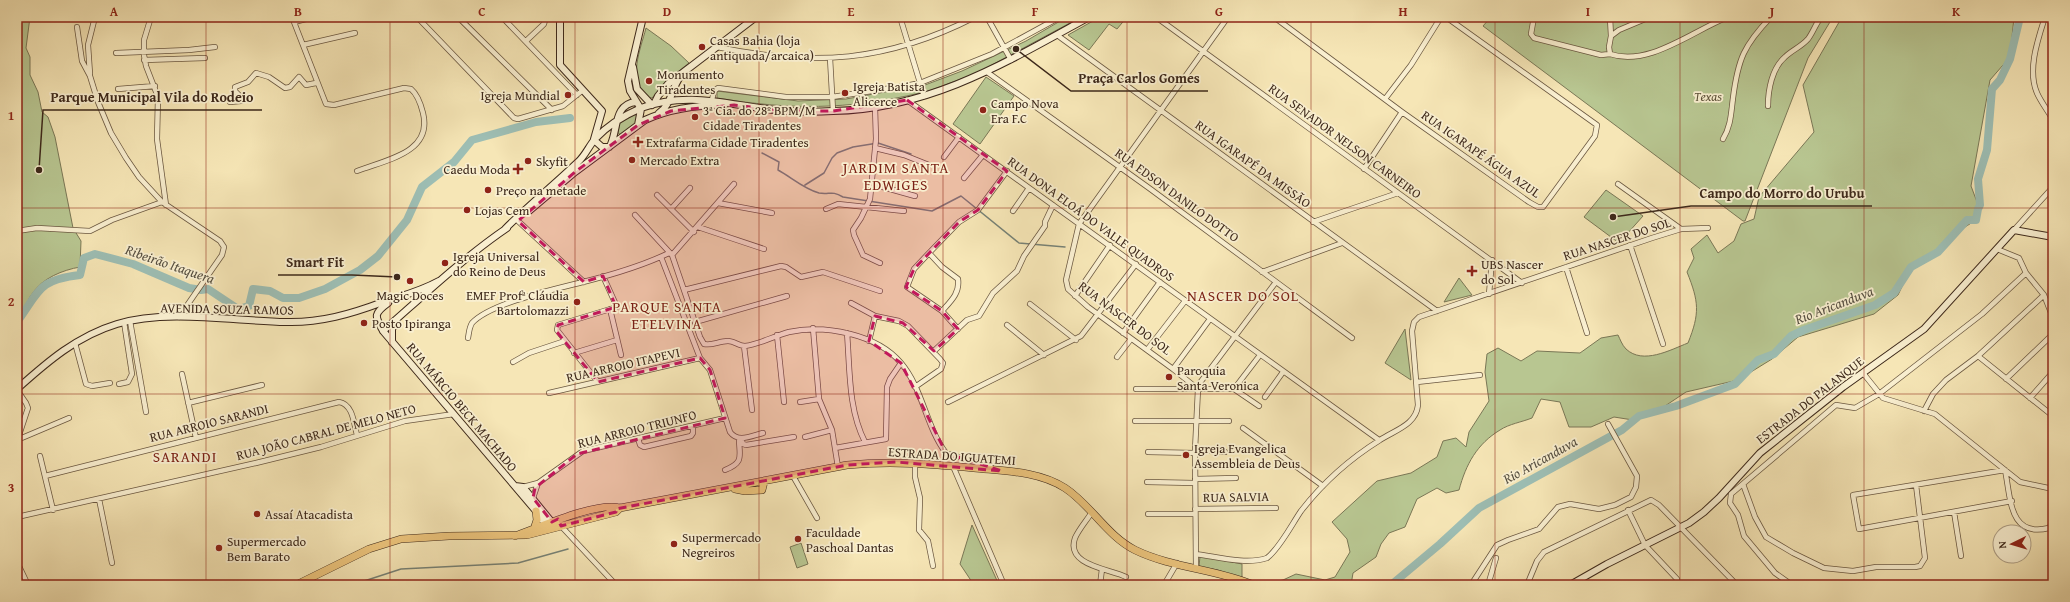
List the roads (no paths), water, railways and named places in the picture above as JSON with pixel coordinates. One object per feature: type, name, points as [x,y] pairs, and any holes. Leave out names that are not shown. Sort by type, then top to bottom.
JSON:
[{"type":"main road","points":[[560,17],[560,65],[602,111],[594,140]]},
{"type":"main road","points":[[638,125],[641,109],[630,91],[628,81],[643,17]]},
{"type":"main road","points":[[653,104],[662,89],[756,17]]},
{"type":"main road","points":[[594,140],[616,122],[653,104],[670,100],[712,100],[787,111],[833,111],[875,107],[924,96],[987,72],[1089,17]]},
{"type":"main road","points":[[633,62],[634,78],[637,89],[653,104]]},
{"type":"main road","points":[[657,114],[664,109],[670,100],[675,83],[683,73]]},
{"type":"main road","points":[[594,140],[602,147],[609,147],[614,138],[616,122],[623,106],[628,102],[636,102]]},
{"type":"main road","points":[[657,114],[710,105],[734,104]]},
{"type":"main road","name":"AVENIDA SOUZA RAMOS","points":[[505,229],[518,221],[575,172],[638,125],[657,114]]},
{"type":"main road","name":"AVENIDA SOUZA RAMOS","points":[[383,331],[409,310],[439,281],[505,229],[579,161],[594,140]]},
{"type":"main road","points":[[2014,230],[2053,237]]},
{"type":"main road","name":"ESTRADA DO PALANQUE","points":[[1570,585],[1607,564],[1681,527],[1700,515],[1719,498],[1760,453],[1931,322],[2014,230]]},
{"type":"main road","name":"AVENIDA SOUZA RAMOS","points":[[17,390],[53,357],[75,343],[104,329],[127,322],[179,317],[306,322],[361,311],[400,298],[439,281]]},
{"type":"main road","points":[[400,298],[405,301],[409,310]]},
{"type":"main road","name":"AVENIDA SOUZA RAMOS","points":[[377,318],[377,312],[392,300]]},
{"type":"main road","points":[[361,311],[377,318],[383,331]]},
{"type":"main road","name":"RUA MÁRCIO BECK MACHADO","points":[[392,342],[392,329],[398,318]]},
{"type":"main road","name":"RUA MÁRCIO BECK MACHADO","points":[[383,331],[536,512],[552,526]]},
{"type":"main road","name":"ESTRADA DO IGUATEMI","points":[[296,585],[369,549],[401,539],[450,536],[515,536],[534,534],[569,516],[617,509],[838,467],[884,462],[953,466],[1038,476],[1054,482],[1071,492],[1111,532],[1131,548],[1148,555],[1222,574],[1254,585]]},
{"type":"main road","name":"RUA MÁRCIO BECK MACHADO","points":[[515,486],[523,487],[552,526]]},
{"type":"main road","name":"ESTRADA DO IGUATEMI","points":[[515,536],[534,529],[579,521],[617,509]]},
{"type":"main road","points":[[534,529],[537,520],[536,512]]},
{"type":"street","points":[[90,76],[88,45],[95,17]]},
{"type":"street","points":[[151,17],[144,40],[144,60],[158,97],[157,139],[166,205]]},
{"type":"street","points":[[314,17],[293,20],[324,103],[330,106],[404,88],[413,90],[424,119],[422,138],[412,149],[357,171]]},
{"type":"street","points":[[417,17],[514,118],[518,119],[552,110],[567,103],[583,90]]},
{"type":"street","points":[[458,17],[552,110]]},
{"type":"street","points":[[502,17],[577,95]]},
{"type":"street","points":[[526,41],[544,24],[546,17]]},
{"type":"street","points":[[781,17],[830,17]]},
{"type":"street","points":[[900,17],[924,96]]},
{"type":"street","points":[[717,47],[778,58],[830,58],[872,54],[909,45],[948,31],[975,17]]},
{"type":"street","points":[[987,17],[1011,60]]},
{"type":"street","points":[[712,100],[714,91],[718,88],[786,97],[832,97],[920,83],[956,70],[1004,48],[1060,17]]},
{"type":"street","name":"RUA SENADOR NELSON CARNEIRO","points":[[1156,17],[1522,283]]},
{"type":"street","name":"RUA NASCER DO SOL","points":[[1197,388],[1098,315],[1075,296],[1067,287],[1066,280],[1078,224],[1228,17]]},
{"type":"street","name":"RUA IGARAPÉ ÁGUA AZUL","points":[[1274,17],[1402,112],[1538,207],[1546,205],[1597,132],[1595,124],[1446,17]]},
{"type":"street","points":[[1385,99],[1411,65],[1441,17]]},
{"type":"street","points":[[1534,17],[1531,34],[1534,38],[1601,55],[1610,54],[1621,57],[1637,57],[1656,52],[1728,17]]},
{"type":"street","points":[[1608,17],[1610,18],[1611,36],[1609,47],[1610,54]]},
{"type":"street","points":[[1611,36],[1619,30],[1650,17]]},
{"type":"street","points":[[1723,139],[1730,124],[1737,71],[1741,55],[1752,37],[1771,17]]},
{"type":"street","points":[[1768,106],[1768,94],[1777,68],[1785,56],[1795,51],[1808,39],[1819,20],[1818,17]]},
{"type":"street","points":[[2045,17],[2034,62],[2034,81],[2038,94],[2053,120]]},
{"type":"street","points":[[77,27],[82,61],[90,76],[98,102],[115,140],[139,177],[162,202],[220,241],[224,247],[222,255],[179,317]]},
{"type":"street","points":[[303,45],[355,33]]},
{"type":"street","name":"RUA IGARAPÉ DA MISSÃO","points":[[1057,34],[1436,311]]},
{"type":"street","points":[[116,53],[215,47]]},
{"type":"street","points":[[144,60],[204,58]]},
{"type":"street","points":[[830,58],[833,111]]},
{"type":"street","name":"RUA EDSON DANILO DOTTO","points":[[987,72],[1120,167],[1352,338]]},
{"type":"street","points":[[230,102],[241,100],[241,97],[235,88],[238,84],[250,81],[256,73],[269,77],[285,88],[290,87],[299,77],[306,85],[316,83]]},
{"type":"street","points":[[118,90],[155,86]]},
{"type":"street","name":"RUA DONA ELOÁ DO VALLE QUADROS","points":[[907,100],[1379,440]]},
{"type":"street","points":[[875,107],[875,148],[872,184],[868,204],[854,227],[854,235],[863,255],[880,263]]},
{"type":"street","points":[[1364,169],[1402,112]]},
{"type":"street","points":[[944,157],[959,137]]},
{"type":"street","points":[[875,148],[904,155],[929,165]]},
{"type":"street","points":[[964,178],[983,155]]},
{"type":"street","points":[[958,329],[942,312],[907,287],[914,269],[959,222],[978,210],[1007,171]]},
{"type":"street","points":[[468,338],[472,324],[498,308],[519,299],[584,282],[671,254],[698,228],[734,184]]},
{"type":"street","points":[[872,184],[915,196]]},
{"type":"street","points":[[1618,184],[1681,229]]},
{"type":"street","points":[[2014,230],[2053,187]]},
{"type":"street","points":[[671,209],[690,188]]},
{"type":"street","points":[[1013,211],[1029,188]]},
{"type":"street","points":[[1313,222],[1398,193]]},
{"type":"street","points":[[657,195],[694,232]]},
{"type":"street","points":[[17,231],[37,228],[90,231],[112,220],[162,202]]},
{"type":"street","points":[[718,203],[772,213]]},
{"type":"street","points":[[826,210],[838,204],[868,204],[904,211]]},
{"type":"street","points":[[934,351],[967,320],[979,316],[993,293],[1017,271],[1024,256],[1045,226],[1045,222],[1053,205]]},
{"type":"street","points":[[635,215],[671,254],[702,342],[705,344],[728,341],[744,346],[777,335],[813,328],[847,333],[869,341],[888,352],[901,363],[915,387],[946,453],[1002,471]]},
{"type":"street","points":[[518,221],[584,282]]},
{"type":"street","points":[[698,228],[764,249]]},
{"type":"street","name":"RUA NASCER DO SOL","points":[[1196,554],[1253,560],[1267,558],[1302,510],[1323,486],[1348,463],[1379,440],[1406,425],[1416,415],[1418,405],[1417,382],[1412,324],[1419,317],[1681,229],[1708,228]]},
{"type":"street","points":[[1262,272],[1342,243]]},
{"type":"street","points":[[1075,296],[1110,245]]},
{"type":"street","points":[[1630,245],[1663,344]]},
{"type":"street","points":[[1997,249],[2019,258],[2026,273],[2044,295],[2053,318]]},
{"type":"street","points":[[929,253],[958,279],[959,287],[957,292],[942,312]]},
{"type":"street","points":[[662,257],[700,358],[710,370],[730,432],[734,436],[740,438],[763,433]]},
{"type":"street","points":[[1489,294],[1492,260]]},
{"type":"street","points":[[948,402],[1076,340],[1098,315],[1136,264]]},
{"type":"street","points":[[684,290],[781,266],[786,267],[801,276],[823,272],[880,291]]},
{"type":"street","points":[[1566,267],[1587,333]]},
{"type":"street","points":[[1792,585],[1775,573],[1744,536],[1738,515],[1730,503],[1731,494],[1836,405],[1855,408],[1879,394],[1982,314],[2026,273]]},
{"type":"street","points":[[598,382],[557,332],[558,325],[617,307],[603,276]]},
{"type":"street","points":[[1123,333],[1160,282]]},
{"type":"street","points":[[1196,568],[1195,451],[1197,388],[1276,282]]},
{"type":"street","points":[[1924,411],[1934,394],[1946,380],[1978,356],[2044,295]]},
{"type":"street","points":[[695,322],[787,296]]},
{"type":"street","points":[[1147,350],[1185,301]]},
{"type":"street","points":[[851,303],[875,316],[903,323],[917,334],[934,351],[943,363],[943,367],[915,387]]},
{"type":"street","points":[[1030,304],[1076,340]]},
{"type":"street","points":[[610,309],[621,355]]},
{"type":"street","points":[[869,341],[875,316]]},
{"type":"street","points":[[1173,369],[1210,319]]},
{"type":"street","points":[[119,384],[128,382],[132,374],[127,322]]},
{"type":"street","points":[[127,322],[146,412]]},
{"type":"street","points":[[1007,325],[1044,355]]},
{"type":"street","points":[[813,328],[819,399],[832,430],[838,467]]},
{"type":"street","points":[[847,333],[854,412],[856,424],[864,442]]},
{"type":"street","points":[[2006,379],[2053,334]]},
{"type":"street","points":[[777,335],[784,402]]},
{"type":"street","points":[[1117,357],[1131,339]]},
{"type":"street","points":[[574,353],[617,340]]},
{"type":"street","points":[[513,362],[529,353],[565,341]]},
{"type":"street","points":[[75,343],[86,384],[92,386],[110,383]]},
{"type":"street","points":[[744,346],[752,410]]},
{"type":"street","points":[[1234,389],[1260,355]]},
{"type":"street","points":[[1978,356],[2053,416]]},
{"type":"street","name":"RUA ARROIO ITAPEVI","points":[[549,393],[700,358]]},
{"type":"street","points":[[835,448],[864,442],[883,441],[886,438],[887,388],[890,379],[901,363]]},
{"type":"street","points":[[1265,398],[1283,372]]},
{"type":"street","points":[[2030,398],[2053,372]]},
{"type":"street","points":[[1863,373],[1882,398],[1935,414],[2020,482],[2053,489]]},
{"type":"street","points":[[182,374],[196,438]]},
{"type":"street","points":[[1417,382],[1480,375]]},
{"type":"street","points":[[188,404],[262,385]]},
{"type":"street","points":[[1136,389],[1234,389],[1259,406]]},
{"type":"street","points":[[17,390],[28,408],[17,441]]},
{"type":"street","points":[[800,402],[819,399]]},
{"type":"street","name":"RUA ARROIO SARANDI","points":[[45,476],[339,402],[344,403],[349,408],[357,435]]},
{"type":"street","name":"RUA JOÃO CABRAL DE MELO NETO","points":[[17,517],[53,510],[321,447],[405,421],[454,414]]},
{"type":"street","points":[[17,441],[69,418]]},
{"type":"street","name":"RUA ARROIO TRIUNFO","points":[[538,483],[583,451],[725,418]]},
{"type":"street","points":[[1135,420],[1229,421]]},
{"type":"street","points":[[1471,585],[1497,546],[1508,540],[1539,529],[1558,507],[1570,504],[1599,509],[1615,505],[1630,497],[1636,487],[1637,476],[1608,424]]},
{"type":"street","points":[[638,438],[640,445],[644,447],[691,436],[693,433],[693,426]]},
{"type":"street","points":[[1243,428],[1323,486]]},
{"type":"street","points":[[804,437],[832,430]]},
{"type":"street","points":[[740,438],[743,444],[746,445],[794,437]]},
{"type":"street","points":[[724,470],[734,466],[739,461],[740,438]]},
{"type":"street","points":[[1148,452],[1224,452]]},
{"type":"street","points":[[40,456],[53,510]]},
{"type":"street","points":[[915,463],[915,477],[920,498],[919,530],[928,541],[933,566]]},
{"type":"street","points":[[953,466],[1004,585]]},
{"type":"street","points":[[2005,470],[1853,495],[1859,528],[2012,501]]},
{"type":"street","points":[[2005,470],[2015,518],[2022,526],[2037,531],[2049,528],[2053,522]]},
{"type":"street","points":[[793,476],[817,518]]},
{"type":"street","points":[[1147,482],[1236,478]]},
{"type":"street","points":[[523,487],[538,483]]},
{"type":"street","points":[[532,498],[538,483]]},
{"type":"street","points":[[1743,484],[1755,517],[1766,537],[1793,554],[1824,568],[1853,570],[1876,567],[1920,566],[1925,558],[1916,485]]},
{"type":"street","points":[[98,499],[112,563]]},
{"type":"street","points":[[1527,585],[1537,561],[1544,552],[1628,510],[1652,500],[1681,527],[1737,585]]},
{"type":"street","name":"RUA SALVIA","points":[[1148,514],[1276,508]]},
{"type":"street","points":[[1628,510],[1645,545],[1677,579]]},
{"type":"street","points":[[1092,512],[1078,533],[1074,547],[1076,554],[1084,562],[1102,569],[1116,572],[1126,577]]},
{"type":"street","points":[[1954,512],[1961,556]]},
{"type":"street","name":"RUA MÁRCIO BECK MACHADO","points":[[552,526],[616,585]]},
{"type":"street","points":[[1488,585],[1496,558]]},
{"type":"street","points":[[17,562],[28,585]]},
{"type":"street","points":[[1164,585],[1177,563]]},
{"type":"street","points":[[1100,585],[1102,569]]},
{"type":"street","points":[[1475,580],[1481,585]]},
{"type":"waterway","name":"Rio Aricanduva","points":[[1391,585],[1440,544],[1479,508],[1622,430],[1639,416],[1676,406],[1735,384],[1758,360],[1774,354],[1791,336],[1875,305],[1894,293],[1911,267],[1938,252],[1967,220],[1976,220],[1980,205],[1978,179],[1987,150],[1992,89],[2000,80],[2010,59],[2020,17]]},
{"type":"waterway","name":"Ribeirão Itaquera","points":[[17,322],[41,289],[55,280],[80,275],[84,258],[95,254],[133,264],[189,288],[201,290],[208,289],[238,309],[249,306],[253,289],[270,291],[283,298],[299,298],[325,289],[360,270],[378,256],[407,220],[422,187],[454,162],[472,140],[536,122],[570,118]]},
{"type":"waterway","points":[[805,185],[824,173],[832,158],[837,153],[853,147],[878,143],[911,154]]},
{"type":"waterway","points":[[762,153],[779,162],[778,170],[803,186],[819,193],[833,193],[843,197],[932,211],[961,196],[1019,243],[1065,247]]},
{"type":"waterway","points":[[352,585],[401,569],[518,563],[568,549]]},
{"type":"place","name":"Casas Bahia (loja antiquada/arcaica)","points":[[702,47]]},
{"type":"place","name":"Praça Carlos Gomes","points":[[1016,49]]},
{"type":"place","name":"Monumento Tiradentes","points":[[649,81]]},
{"type":"place","name":"Igreja Batista Alicerce","points":[[845,93]]},
{"type":"place","name":"Igreja Mundial","points":[[568,95]]},
{"type":"place","name":"Campo Nova Era F.C","points":[[983,110]]},
{"type":"place","name":"3ª Cia. do 28º BPM/M Cidade Tiradentes","points":[[695,117]]},
{"type":"place","name":"Extrafarma Cidade Tiradentes","points":[[638,142]]},
{"type":"place","name":"Mercado Extra","points":[[632,160]]},
{"type":"place","name":"Skyfit","points":[[528,161]]},
{"type":"place","name":"Caedu Moda","points":[[518,169]]},
{"type":"place","name":"Parque Municipal Vila do Rodeio","points":[[39,170]]},
{"type":"place","name":"Preço na metade","points":[[488,190]]},
{"type":"place","name":"Lojas Cem","points":[[467,210]]},
{"type":"place","name":"Campo do Morro do Urubu","points":[[1613,217]]},
{"type":"place","name":"Igreja Universal do Reino de Deus","points":[[445,263]]},
{"type":"place","name":"UBS Nascer do Sol","points":[[1472,271]]},
{"type":"place","name":"Smart Fit","points":[[397,277]]},
{"type":"place","name":"Magic Doces","points":[[410,281]]},
{"type":"place","name":"EMEF Profª Cláudia Bartolomazzi","points":[[577,302]]},
{"type":"place","name":"Posto Ipiranga","points":[[364,323]]},
{"type":"place","name":"Paroquia Santa Veronica","points":[[1169,377]]},
{"type":"place","name":"Igreja Evangelica Assembleia de Deus","points":[[1186,455]]},
{"type":"place","name":"Assaí Atacadista","points":[[257,514]]},
{"type":"place","name":"Faculdade Paschoal Dantas","points":[[798,539]]},
{"type":"place","name":"Supermercado Negreiros","points":[[674,544]]},
{"type":"place","name":"Supermercado Bem Barato","points":[[219,548]]},
{"type":"district","name":"JARDIM SANTA EDWIGES","points":[[896,176]]},
{"type":"district","name":"NASCER DO SOL","points":[[1243,295]]},
{"type":"district","name":"PARQUE SANTA ETELVINA","points":[[667,314]]},
{"type":"district","name":"SARANDI","points":[[185,456]]},
{"type":"park label","name":"Texas","points":[[1708,96]]}]
